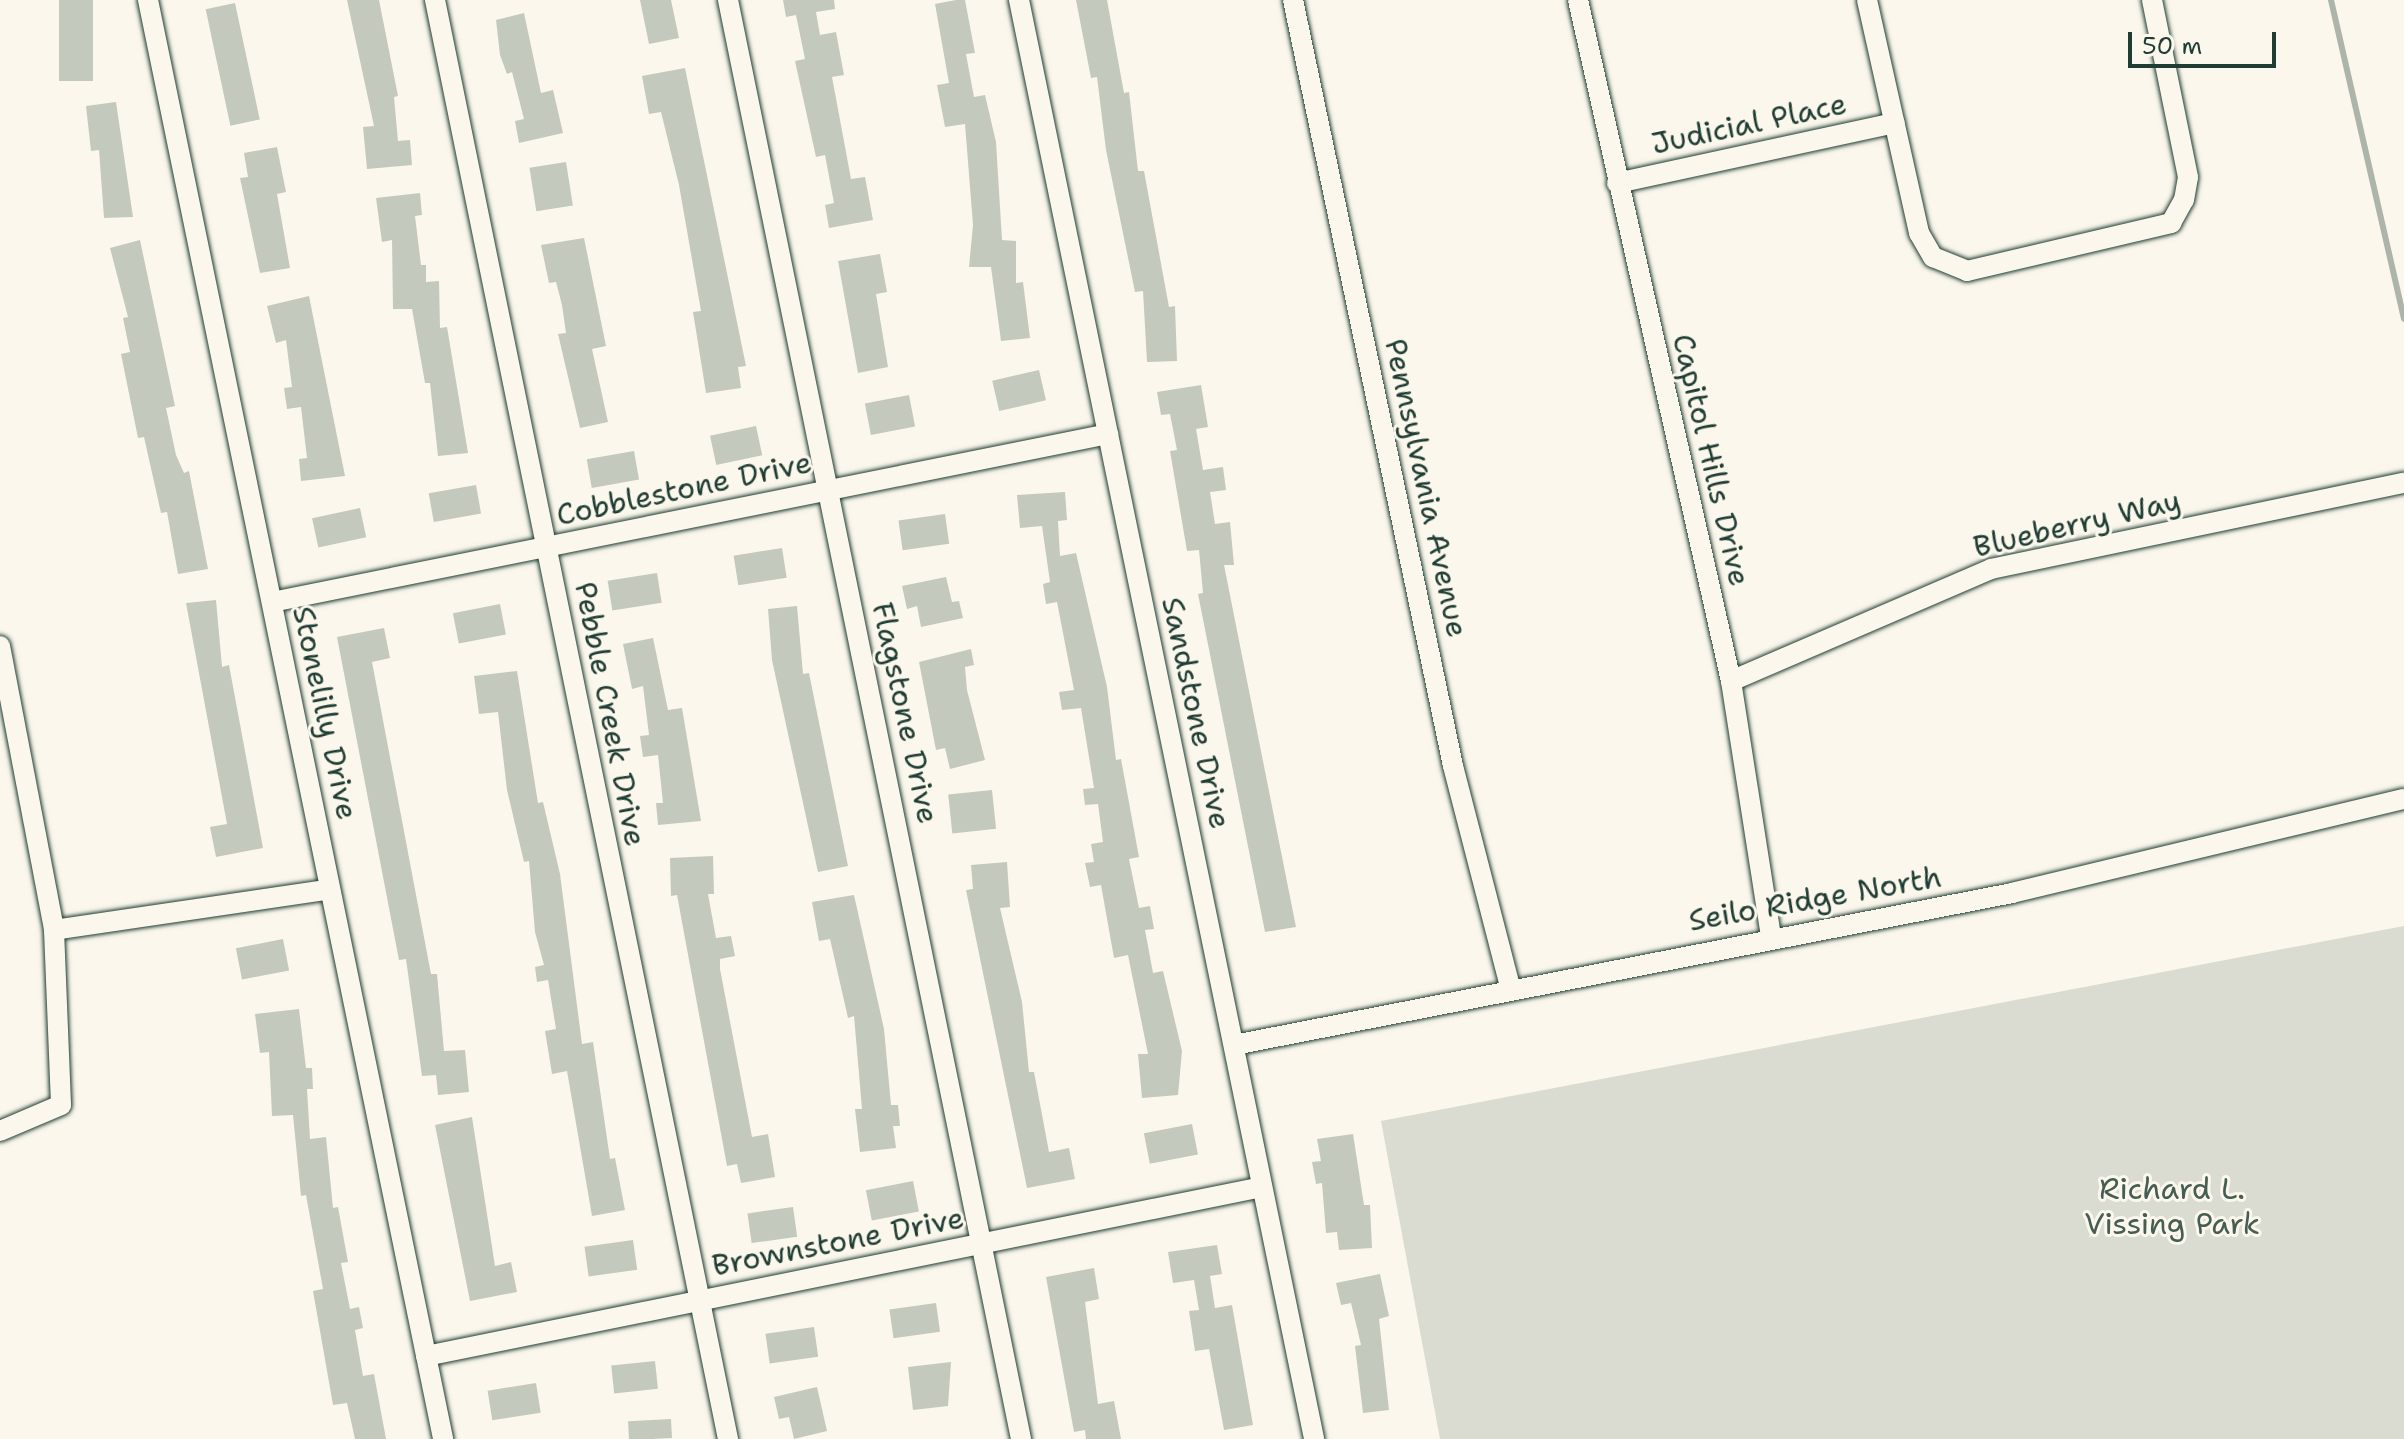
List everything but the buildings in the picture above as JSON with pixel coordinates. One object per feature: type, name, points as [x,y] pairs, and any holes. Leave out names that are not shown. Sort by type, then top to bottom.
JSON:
[{"type":"street","name":"Stonelilly Drive","points":[[148,0],[443,1439]]},
{"type":"street","name":"Pebble Creek Drive","points":[[435,0],[728,1439]]},
{"type":"street","name":"Flagstone Drive","points":[[728,0],[1021,1439]]},
{"type":"street","name":"Sandstone Drive","points":[[1019,0],[1314,1439]]},
{"type":"street","name":"Pennsylvania Avenue","points":[[1293,0],[1453,766],[1510,987]]},
{"type":"street","name":"Capitol Hills Drive","points":[[1578,0],[1731,681],[1771,936]]},
{"type":"street","points":[[1867,0],[1919,233],[1933,257],[1953,269],[1997,265],[2171,223],[2184,200],[2188,177],[2152,0]]},
{"type":"street","name":"Judicial Place","points":[[1617,183],[1895,123]]},
{"type":"street","name":"Cobblestone Drive","points":[[272,602],[1108,434]]},
{"type":"street","name":"Blueberry Way","points":[[1731,681],[1991,569],[2404,483]]},
{"type":"street","points":[[0,646],[54,930],[61,1105],[0,1131]]},
{"type":"street","name":"Seilo Ridge North","points":[[1234,1045],[1771,936],[2012,893],[2404,799]]},
{"type":"street","points":[[54,930],[330,889]]},
{"type":"street","name":"Brownstone Drive","points":[[426,1356],[1262,1187]]},
{"type":"green space","name":"Richard L. Vissing Park","points":[[2404,926],[2404,1439],[1440,1439],[1381,1121]]},
{"type":"waterway","points":[[2331,0],[2404,319]]}]
